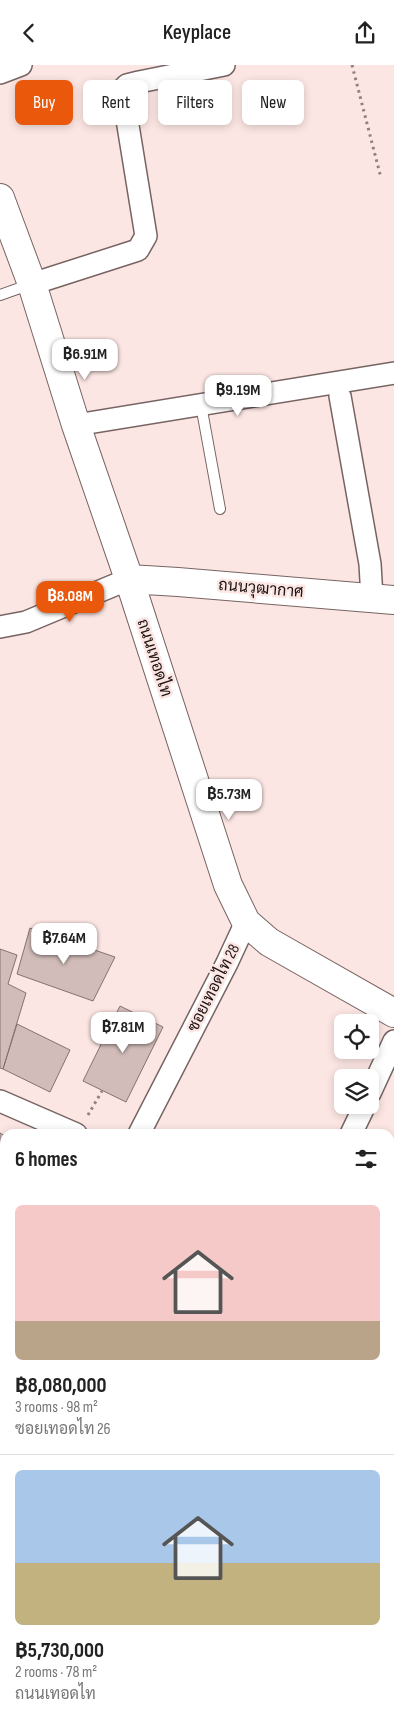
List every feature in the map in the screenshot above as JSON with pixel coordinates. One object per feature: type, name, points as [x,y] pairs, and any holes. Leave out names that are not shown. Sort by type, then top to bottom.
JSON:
[{"type":"main road","name":"ถนนเทอดไท","points":[[0,198],[32,284],[76,425],[129,579],[228,885],[246,922],[269,942],[394,1013]]},
{"type":"main road","name":"ถนนวุฒากาศ","points":[[129,579],[383,599]]},
{"type":"street","points":[[0,73],[21,65]]},
{"type":"street","points":[[32,284],[138,250],[146,237],[124,101],[123,89],[126,85],[193,68],[224,65]]},
{"type":"street","points":[[76,425],[394,373]]},
{"type":"street","points":[[340,396],[370,564],[383,599]]},
{"type":"street","points":[[0,627],[26,622],[129,579]]},
{"type":"street","name":"ซอยเทอดไท 28","points":[[142,1129],[227,963],[246,922]]},
{"type":"street","points":[[379,1074],[394,1041]]},
{"type":"street","points":[[0,1101],[70,1128]]},
{"type":"street","points":[[353,1129],[361,1114]]},
{"type":"lane","points":[[0,295],[32,284]]},
{"type":"lane","points":[[201,405],[220,509]]},
{"type":"path","points":[[352,65],[381,178]]},
{"type":"path","points":[[70,1128],[102,1091]]},
{"type":"building","points":[[30,928],[115,957],[93,1001],[17,974]]},
{"type":"building","points":[[0,949],[17,955],[8,984],[26,993],[3,1069],[0,1068]]},
{"type":"building","points":[[120,1006],[163,1027],[126,1102],[83,1081]]},
{"type":"building","points":[[17,1024],[70,1050],[50,1092],[3,1069]]}]
